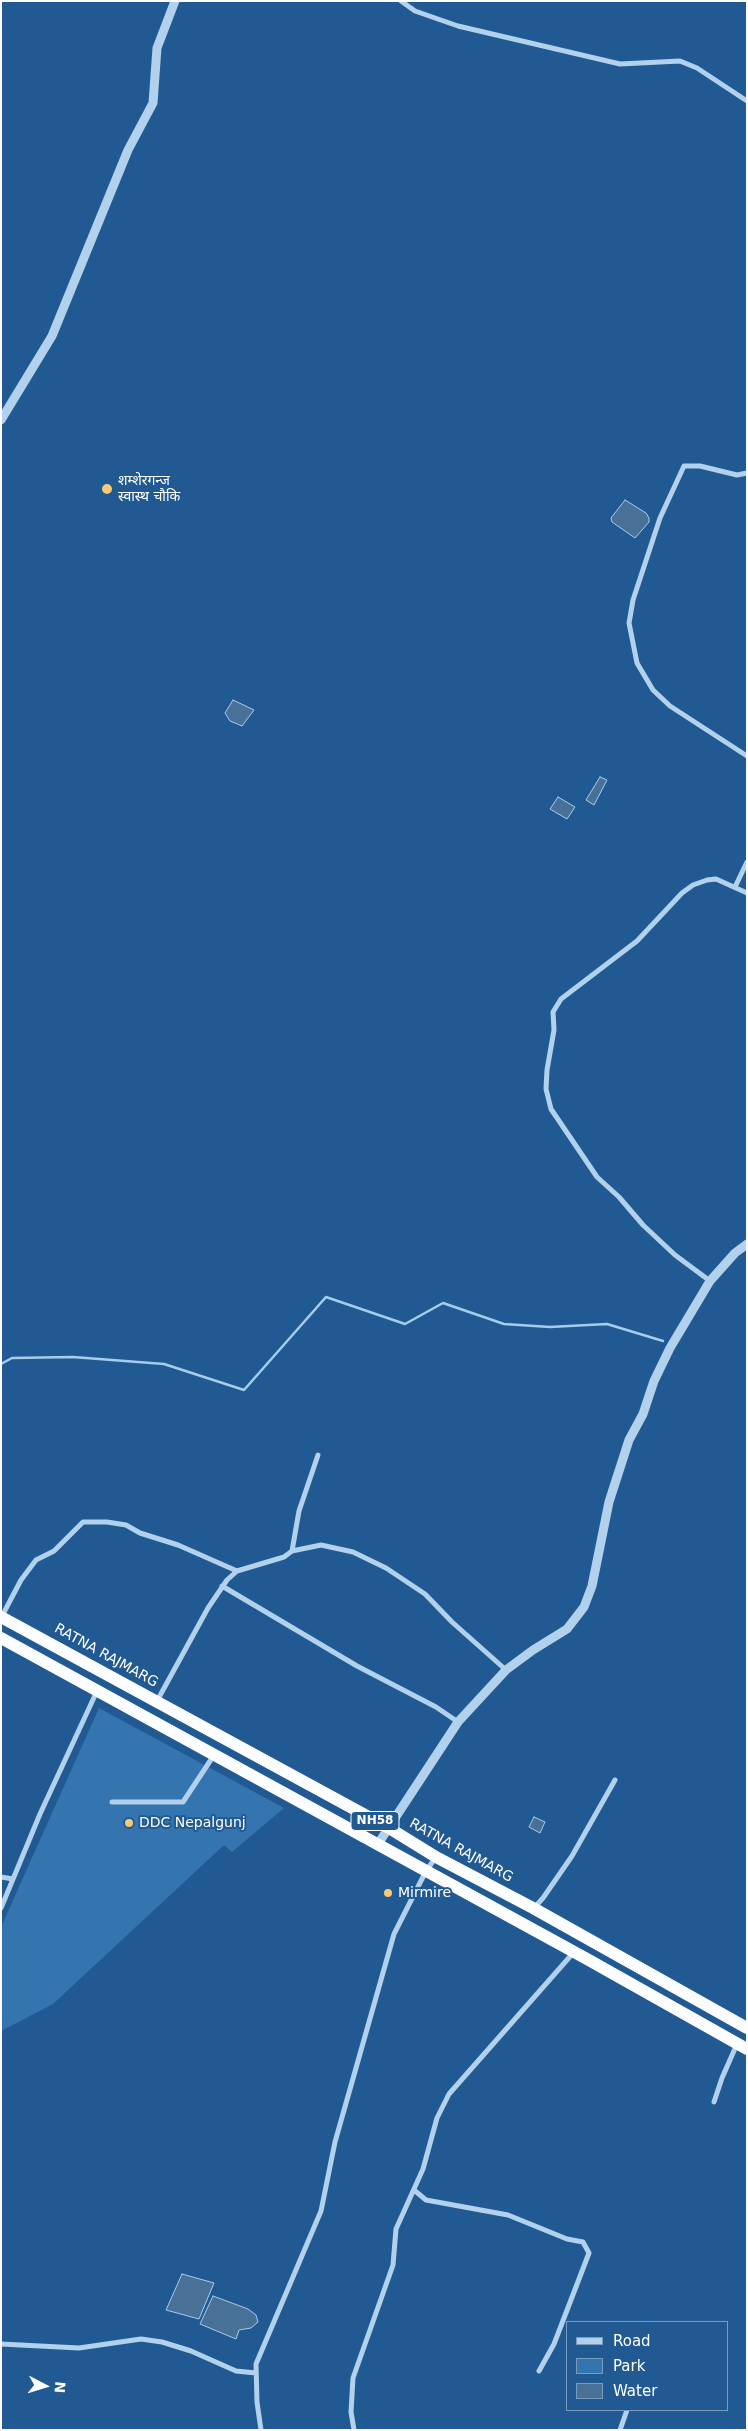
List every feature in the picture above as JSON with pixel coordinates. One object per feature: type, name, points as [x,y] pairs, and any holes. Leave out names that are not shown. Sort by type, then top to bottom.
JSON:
[{"type":"highway","name":"RATNA RAJMARG","points":[[2,1617],[389,1828],[436,1856],[534,1908],[747,2028]]},
{"type":"highway","name":"NH58","points":[[1,1638],[742,2046]]},
{"type":"street","points":[[1,420],[52,336],[128,150],[153,103],[157,48],[175,1]]},
{"type":"street","points":[[401,1],[415,11],[458,26],[620,64],[680,61],[697,68],[747,101]]},
{"type":"street","points":[[747,473],[737,475],[700,466],[684,466],[660,518],[633,600],[629,623],[637,662],[653,690],[670,706],[747,756]]},
{"type":"street","points":[[735,887],[747,862]]},
{"type":"street","points":[[710,1281],[670,1250],[643,1225],[624,1201],[598,1177],[551,1109],[546,1089],[547,1070],[554,1030],[553,1012],[561,999],[637,941],[682,892],[694,885],[716,879],[747,893]]},
{"type":"street","points":[[378,1844],[458,1722],[506,1670],[533,1650],[567,1629],[584,1606],[592,1586],[609,1502],[629,1440],[643,1414],[654,1381],[670,1348],[710,1281],[735,1253],[747,1244]]},
{"type":"street","points":[[292,1552],[299,1511],[318,1455]]},
{"type":"street","points":[[2,1617],[30,1565],[54,1551],[83,1522],[108,1522],[126,1526],[140,1533],[178,1545],[237,1571]]},
{"type":"street","points":[[156,1702],[222,1586],[237,1571],[284,1557],[292,1552],[321,1545],[353,1552],[386,1568],[425,1594],[452,1622],[506,1670]]},
{"type":"street","points":[[222,1586],[357,1666],[436,1708],[458,1722]]},
{"type":"street","points":[[1,1908],[40,1814],[97,1691]]},
{"type":"street","points":[[112,1802],[183,1802],[214,1755]]},
{"type":"street","points":[[534,1908],[544,1898],[572,1856],[615,1780]]},
{"type":"street","points":[[261,2430],[256,2364],[321,2212],[335,2142],[394,1934],[426,1871],[436,1856]]},
{"type":"street","points":[[1,1877],[13,1878]]},
{"type":"street","points":[[354,2430],[351,2412],[353,2378],[393,2265],[396,2229],[423,2169],[437,2118],[449,2094],[574,1952]]},
{"type":"street","points":[[714,2102],[722,2078],[742,2046]]},
{"type":"street","points":[[414,2190],[426,2200],[508,2215],[567,2239],[583,2242],[588,2253],[554,2344],[539,2371]]},
{"type":"street","points":[[1,2344],[79,2348],[141,2339],[162,2342],[191,2351],[236,2371],[256,2373]]},
{"type":"street","points":[[620,2430],[627,2411]]},
{"type":"green space","points":[[99,1708],[284,1808],[232,1852],[224,1845],[53,2004],[1,2031],[1,1927]]},
{"type":"water","points":[[625,500],[646,513],[649,518],[649,522],[635,538],[612,522],[611,518]]},
{"type":"water","points":[[233,700],[254,710],[242,726],[230,721],[225,713]]},
{"type":"water","points":[[600,777],[607,780],[594,805],[586,800]]},
{"type":"water","points":[[558,797],[575,807],[567,819],[550,809]]},
{"type":"water","points":[[534,1817],[545,1822],[540,1833],[529,1827]]},
{"type":"water","points":[[182,2274],[214,2283],[199,2319],[166,2310]]},
{"type":"water","points":[[213,2296],[248,2309],[256,2315],[258,2322],[251,2328],[239,2330],[236,2339],[200,2324]]},
{"type":"waterway","points":[[1,1364],[12,1358],[73,1357],[164,1364],[244,1390],[326,1297],[405,1324],[443,1303],[504,1324],[550,1327],[607,1324],[663,1341]]},
{"type":"place","name":"शम्शेरगन्ज स्वास्थ चौकि","points":[[107,489]]},
{"type":"place","name":"DDC Nepalgunj","points":[[129,1823]]},
{"type":"place","name":"Mirmire","points":[[388,1893]]}]
